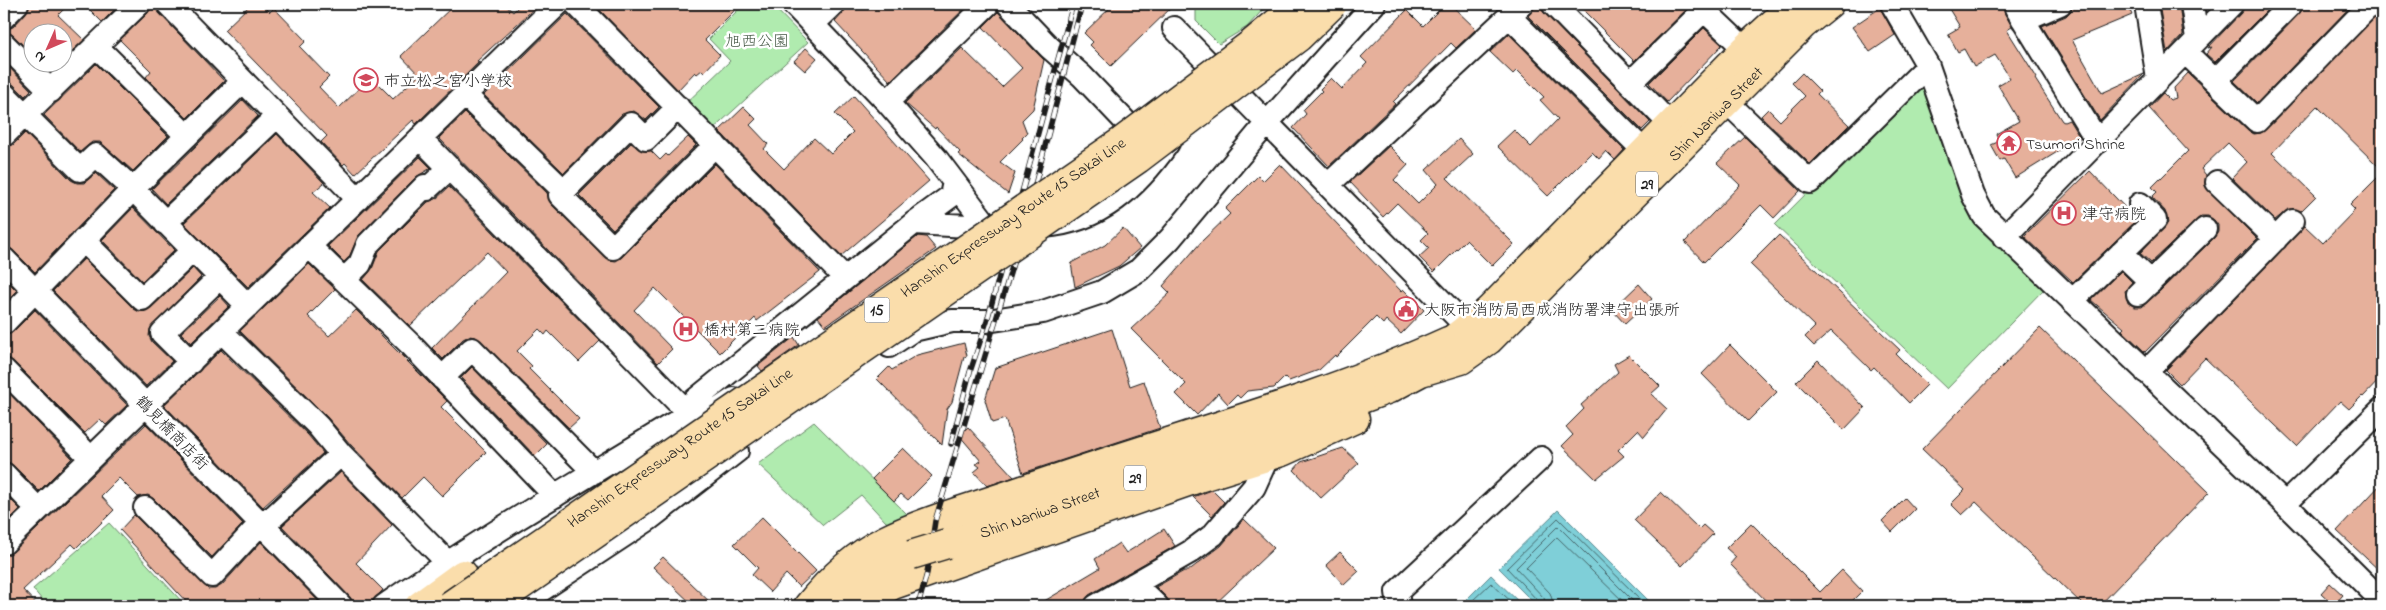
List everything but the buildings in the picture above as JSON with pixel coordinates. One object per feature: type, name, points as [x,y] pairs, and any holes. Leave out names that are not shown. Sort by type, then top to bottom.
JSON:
[{"type":"main road","name":"Hanshin Expressway Route 15 Sakai Line","points":[[449,606],[1122,141],[1251,44],[1298,4]]},
{"type":"main road","name":"Hanshin Expressway Route 15 Sakai Line","points":[[491,606],[1138,159],[1299,37],[1333,4]]},
{"type":"main road","name":"Shin Naniwa Street","points":[[837,606],[862,582],[911,555],[1356,401],[1389,389],[1421,372],[1465,344],[1618,213],[1803,25],[1829,4]]},
{"type":"main road","name":"Shin Naniwa Street","points":[[1465,344],[1496,303],[1786,6]]},
{"type":"main road","points":[[860,606],[866,600],[892,585],[1200,478],[1282,452],[1406,395],[1465,344]]},
{"type":"main road","points":[[808,606],[825,586],[846,567],[885,540],[1049,481],[1314,395],[1395,365],[1465,344]]},
{"type":"main road","name":"15","points":[[419,606],[463,574],[563,517],[730,406],[793,369]]},
{"type":"street","points":[[4,17],[17,4]]},
{"type":"street","points":[[4,135],[97,47],[139,4]]},
{"type":"street","points":[[168,4],[276,117],[358,199]]},
{"type":"street","points":[[4,543],[147,406],[558,4]]},
{"type":"street","points":[[576,4],[845,278]]},
{"type":"street","points":[[794,4],[888,102],[989,228]]},
{"type":"street","points":[[813,24],[834,4]]},
{"type":"street","points":[[888,102],[988,4]]},
{"type":"street","points":[[1008,4],[1049,47],[1082,76],[1159,157]]},
{"type":"street","points":[[914,223],[989,228],[1058,225],[1089,216],[1114,202],[1135,184],[1159,157],[1218,73],[1286,4]]},
{"type":"street","points":[[517,606],[649,519],[730,456],[854,368],[913,330],[952,321],[987,321],[1043,312],[1102,292],[1139,270],[1160,250],[1267,123],[1374,4]]},
{"type":"street","points":[[1553,4],[1671,125]]},
{"type":"street","points":[[1892,4],[1928,66],[1973,195],[1984,216],[2284,504],[2382,601]]},
{"type":"street","points":[[2060,4],[2020,14],[2098,142]]},
{"type":"street","points":[[2146,4],[2158,79]]},
{"type":"street","points":[[2192,4],[2191,46],[2215,81],[2257,121],[2371,4]]},
{"type":"street","points":[[2004,237],[2232,4]]},
{"type":"street","points":[[2215,81],[2291,4]]},
{"type":"street","points":[[1329,184],[1515,10],[1645,152]]},
{"type":"street","points":[[1630,83],[1704,10],[1745,49]]},
{"type":"street","points":[[1174,28],[1329,184],[1465,344]]},
{"type":"street","points":[[4,44],[51,91]]},
{"type":"street","points":[[97,47],[187,136]]},
{"type":"street","points":[[1727,102],[1810,182],[1928,66]]},
{"type":"street","points":[[4,323],[133,189],[242,82]]},
{"type":"street","points":[[4,94],[80,170],[96,155],[133,189],[248,306]]},
{"type":"street","points":[[465,95],[564,191]]},
{"type":"street","points":[[678,107],[646,139],[631,124],[560,195],[613,248],[715,145]]},
{"type":"street","points":[[165,223],[276,117]]},
{"type":"street","points":[[420,138],[730,456]]},
{"type":"street","points":[[344,280],[360,264],[368,244],[425,186],[427,188],[450,168]]},
{"type":"street","points":[[689,414],[694,400],[914,223],[951,196],[954,182]]},
{"type":"street","points":[[2217,182],[2276,239]]},
{"type":"street","points":[[2072,301],[2155,220],[2140,204]]},
{"type":"street","points":[[2146,372],[2293,221]]},
{"type":"street","points":[[384,606],[448,563],[689,414],[718,409],[989,228]]},
{"type":"street","points":[[2121,253],[2144,288],[2205,229]]},
{"type":"street","points":[[83,240],[142,299],[192,250]]},
{"type":"street","points":[[309,246],[442,378],[555,496]]},
{"type":"street","name":"鶴見橋商店街","points":[[4,258],[342,606]]},
{"type":"street","points":[[191,362],[162,333],[219,278]]},
{"type":"street","points":[[222,332],[318,426],[341,454],[448,563]]},
{"type":"street","points":[[442,378],[472,349],[594,472]]},
{"type":"street","points":[[4,370],[82,449]]},
{"type":"street","points":[[2284,504],[2382,409]]},
{"type":"street","points":[[145,508],[212,576],[261,523],[273,517],[341,454]]},
{"type":"street","points":[[1096,606],[1190,552],[1213,535],[1254,487],[1268,456]]},
{"type":"street","points":[[1399,606],[1397,592],[1541,458]]},
{"type":"street","points":[[4,474],[30,501]]},
{"type":"street","points":[[1134,584],[1157,606]]},
{"type":"green space","name":"旭西公園","points":[[744,4],[771,4],[808,42],[709,133],[683,106],[730,61],[709,39]]},
{"type":"green space","points":[[1196,4],[1268,4],[1247,27],[1219,44],[1196,21]]},
{"type":"green space","points":[[1923,76],[1954,173],[2045,288],[1947,389],[1775,225]]},
{"type":"green space","points":[[814,422],[910,517],[892,524],[886,522],[861,495],[823,525],[758,464]]},
{"type":"green space","points":[[109,523],[186,606],[47,606],[33,589]]},
{"type":"water","points":[[1558,510],[1654,606],[1537,606],[1499,568]]},
{"type":"water","points":[[1491,575],[1523,606],[1469,606],[1464,602]]},
{"type":"railway","points":[[951,444],[970,372],[987,321],[1073,4]]},
{"type":"railway","points":[[918,606],[927,573],[935,521],[1024,227],[1082,4]]},
{"type":"place","name":"市立松之宮小学校","points":[[366,80]]},
{"type":"place","name":"Tsumori Shrine","points":[[2009,143]]},
{"type":"place","name":"津守病院","points":[[2064,213]]},
{"type":"place","name":"大阪市消防局西成消防署津守出張所","points":[[1406,309]]},
{"type":"place","name":"橋村第二病院","points":[[686,329]]}]
